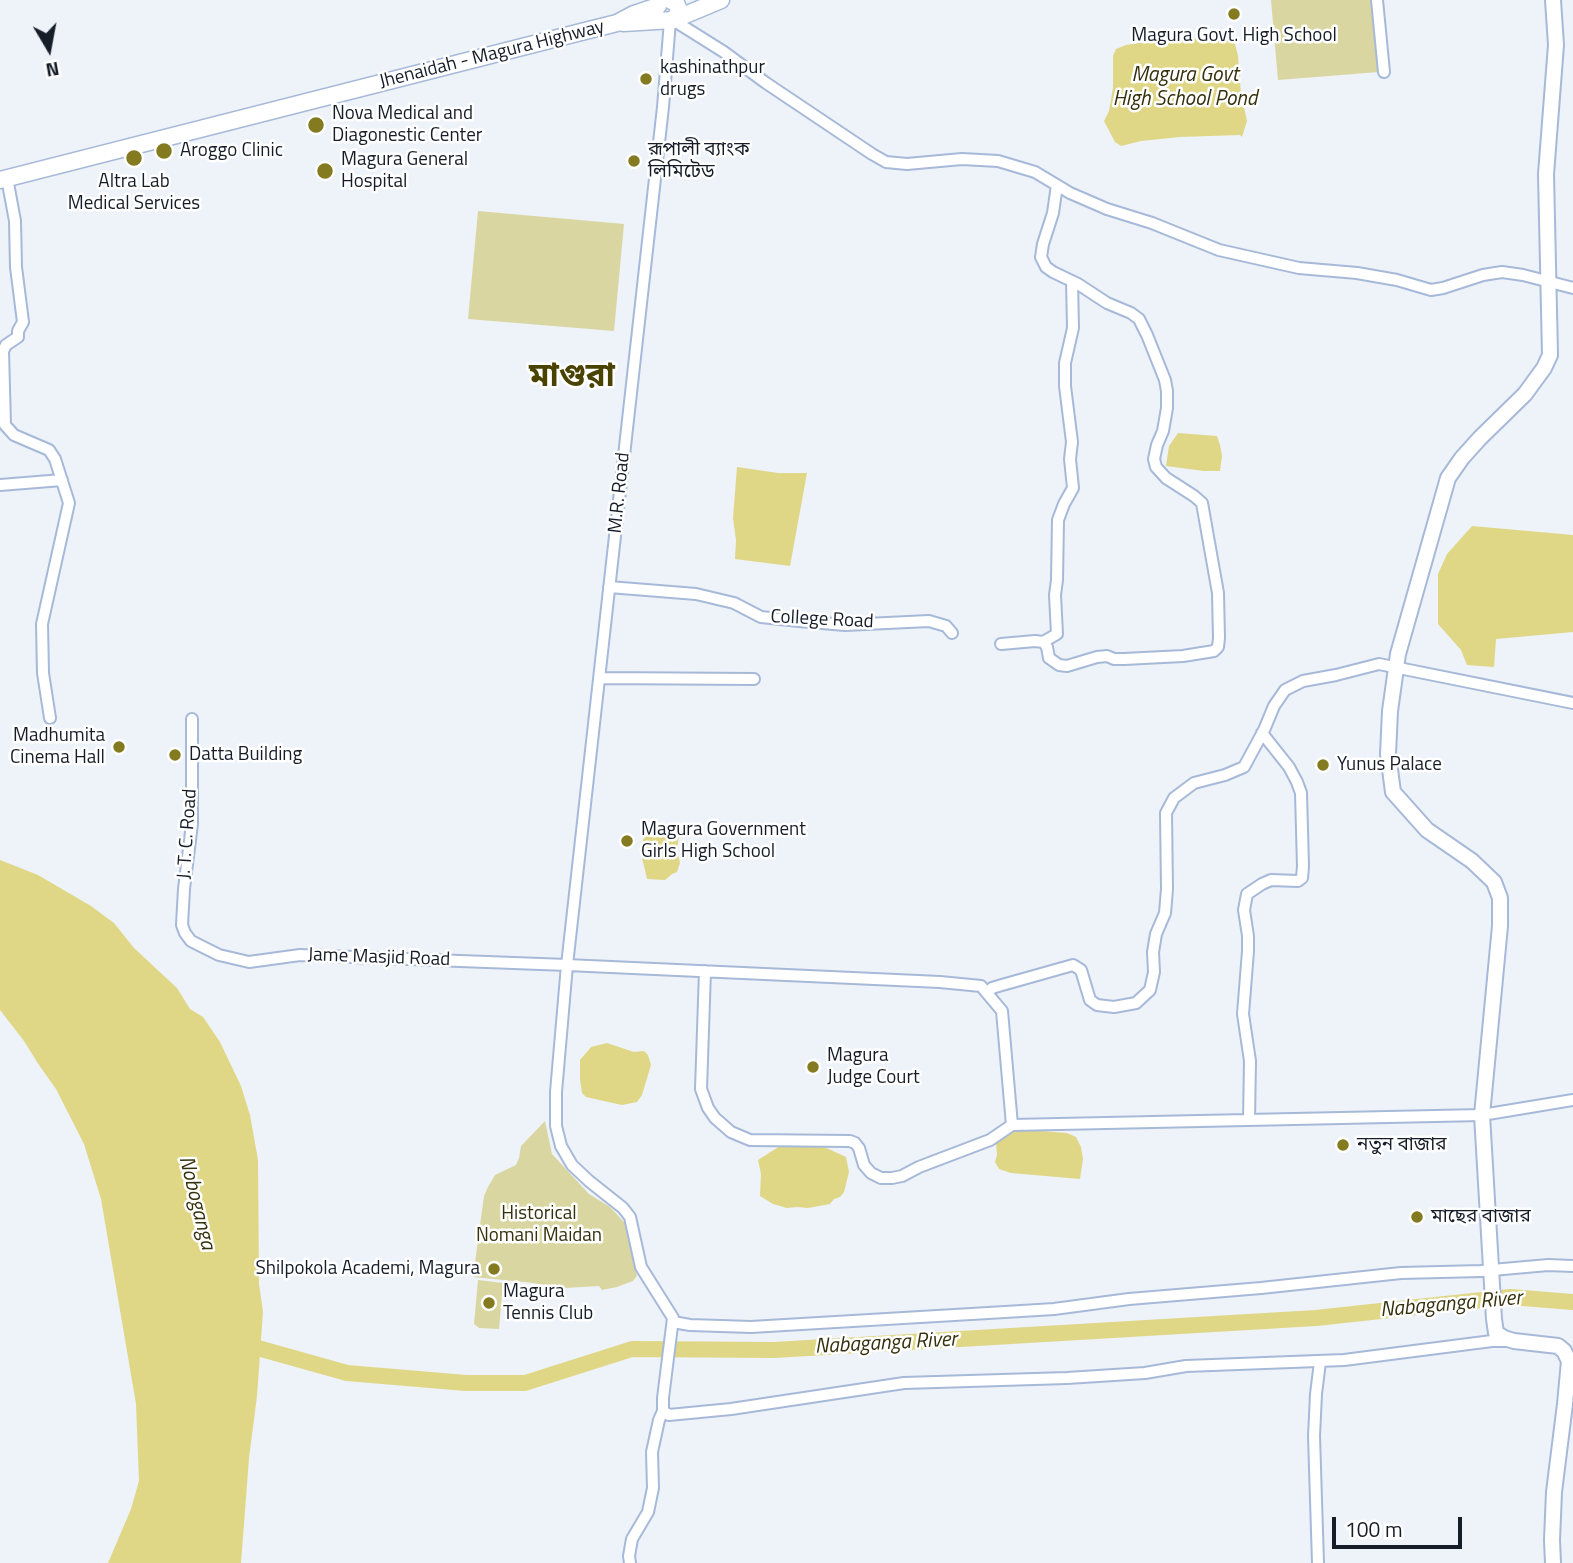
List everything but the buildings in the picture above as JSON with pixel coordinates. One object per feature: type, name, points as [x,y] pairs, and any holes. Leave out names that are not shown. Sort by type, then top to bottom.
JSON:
[{"type":"highway","points":[[667,7],[700,0]]},
{"type":"highway","points":[[667,7],[721,0]]},
{"type":"highway","name":"Jhenaidah - Magura Highway","points":[[3,179],[617,23],[634,14],[667,7]]},
{"type":"main road","points":[[1553,0],[1556,46],[1546,174],[1550,355],[1525,394],[1480,438],[1448,478],[1398,654],[1390,711],[1388,754],[1393,792],[1427,830],[1472,861],[1494,882],[1500,898],[1500,926],[1482,1115],[1493,1319],[1496,1333],[1514,1341],[1549,1344],[1569,1351],[1554,1492],[1553,1563]]},
{"type":"street","points":[[1377,0],[1384,72]]},
{"type":"street","points":[[667,7],[766,83],[887,162],[907,164],[962,159],[998,162],[1035,172],[1107,209],[1152,223],[1219,250],[1299,268],[1357,272],[1431,290],[1502,272],[1573,288]]},
{"type":"street","name":"M.R. Road","points":[[667,7],[662,121],[567,965],[556,1092],[556,1126],[561,1146],[572,1164],[589,1181],[614,1199],[630,1217],[642,1267],[673,1320]]},
{"type":"street","points":[[3,179],[15,221],[16,267],[23,322],[18,337],[6,345],[3,351],[5,425],[14,436],[49,450],[55,458],[69,503],[42,624],[43,673],[50,718]]},
{"type":"street","points":[[1043,642],[1049,659],[1067,666],[1107,656],[1124,659],[1214,652],[1219,638],[1218,593],[1202,503],[1166,478],[1156,467],[1154,459],[1163,431],[1167,391],[1147,335],[1139,319],[1131,313],[1107,303],[1046,267],[1041,257],[1042,244],[1053,213],[1057,185]]},
{"type":"street","points":[[1001,644],[1043,642],[1057,634],[1055,595],[1058,520],[1073,488],[1070,459],[1072,442],[1065,386],[1065,363],[1073,328],[1072,281]]},
{"type":"street","points":[[0,485],[62,480]]},
{"type":"street","name":"College Road","points":[[609,587],[696,594],[734,603],[761,617],[845,625],[929,621],[946,626],[952,633]]},
{"type":"street","points":[[1012,1125],[1002,1011],[987,993],[992,988],[1073,965],[1081,970],[1090,1000],[1097,1005],[1114,1007],[1136,1003],[1150,990],[1156,934],[1165,913],[1166,813],[1174,798],[1194,783],[1226,775],[1244,767],[1274,706],[1286,690],[1303,681],[1380,664],[1573,703]]},
{"type":"street","points":[[599,678],[754,678]]},
{"type":"street","name":"J. T. C. Road","points":[[192,719],[192,824],[182,917],[185,933],[195,944]]},
{"type":"street","points":[[1249,1120],[1250,1061],[1243,1014],[1248,951],[1244,910],[1247,894],[1271,880],[1298,881],[1302,878],[1303,866],[1301,793],[1289,767],[1262,733]]},
{"type":"street","name":"Jame Masjid Road","points":[[195,944],[219,956],[249,962],[300,956],[567,965],[940,982],[981,986],[987,993]]},
{"type":"street","points":[[705,971],[701,1089],[715,1118],[732,1132],[750,1140],[850,1141],[859,1148],[864,1165],[870,1173],[881,1178],[902,1176],[990,1140],[1012,1125],[1482,1115],[1573,1100]]},
{"type":"street","points":[[630,1563],[632,1539],[648,1512],[653,1488],[652,1452],[663,1411],[673,1320],[690,1325],[742,1327],[1005,1312],[1401,1273],[1491,1276],[1548,1265],[1573,1266]]},
{"type":"street","points":[[663,1411],[669,1415],[731,1409],[904,1383],[1067,1378],[1145,1373],[1186,1366],[1320,1362],[1492,1341],[1514,1341]]},
{"type":"street","points":[[1318,1563],[1314,1436],[1315,1394],[1320,1362]]},
{"type":"green space","points":[[1271,0],[1373,0],[1379,72],[1278,80]]},
{"type":"green space","points":[[478,211],[624,224],[614,331],[468,319]]},
{"type":"green space","name":"Historical Nomani Maidan","points":[[545,1121],[552,1154],[589,1194],[610,1207],[625,1223],[637,1276],[633,1281],[602,1290],[599,1286],[565,1288],[473,1277],[484,1196],[488,1187],[495,1175],[516,1165],[521,1146]]},
{"type":"green space","name":"Magura Tennis Club","points":[[478,1280],[503,1283],[499,1329],[479,1328],[474,1324]]},
{"type":"water","name":"Magura Govt High School Pond","points":[[1219,37],[1234,40],[1238,56],[1241,94],[1247,121],[1242,137],[1180,137],[1121,146],[1115,142],[1104,121],[1109,111],[1113,88],[1113,56],[1116,49],[1140,43]]},
{"type":"water","points":[[1178,433],[1217,436],[1222,456],[1220,471],[1166,466],[1169,446]]},
{"type":"water","points":[[737,467],[778,473],[807,473],[790,566],[735,559],[733,518]]},
{"type":"water","points":[[1472,526],[1573,535],[1573,632],[1496,639],[1494,667],[1467,665],[1461,650],[1438,624],[1438,574],[1447,554]]},
{"type":"water","points":[[652,829],[674,831],[679,835],[677,850],[680,863],[677,872],[665,880],[647,879],[642,858],[643,840],[646,833]]},
{"type":"water","name":"Noboganga","points":[[0,860],[38,875],[114,923],[134,948],[177,988],[190,1009],[203,1017],[220,1042],[241,1086],[250,1115],[258,1160],[259,1284],[263,1312],[241,1563],[108,1563],[131,1509],[139,1481],[136,1404],[101,1199],[84,1144],[56,1089],[0,1010]]},
{"type":"water","points":[[607,1043],[634,1052],[644,1051],[648,1055],[651,1065],[642,1095],[637,1102],[622,1105],[586,1097],[582,1093],[580,1060],[591,1047]]},
{"type":"water","points":[[1028,1130],[1067,1133],[1076,1137],[1083,1159],[1080,1179],[1011,1173],[999,1169],[995,1162],[996,1142],[1011,1132]]},
{"type":"water","points":[[820,1145],[846,1157],[849,1172],[840,1197],[830,1204],[787,1208],[760,1196],[761,1174],[758,1160],[780,1146]]},
{"type":"waterway","name":"Nabaganga River","points":[[240,1343],[347,1373],[466,1383],[525,1383],[632,1349],[774,1350],[1316,1318],[1510,1297],[1573,1302]]},
{"type":"place","name":"Magura Govt. High School","points":[[1234,14]]},
{"type":"place","name":"kashinathpur drugs","points":[[646,79]]},
{"type":"place","name":"Nova Medical and Diagonestic Center","points":[[316,125]]},
{"type":"place","name":"Aroggo Clinic","points":[[164,151]]},
{"type":"place","name":"Altra Lab Medical Services","points":[[134,158]]},
{"type":"place","name":"রূপালী ব্যাংক লিমিটেড","points":[[634,161]]},
{"type":"place","name":"Magura General Hospital","points":[[325,171]]},
{"type":"place","name":"Madhumita Cinema Hall","points":[[119,747]]},
{"type":"place","name":"Datta Building","points":[[175,755]]},
{"type":"place","name":"Yunus Palace","points":[[1323,765]]},
{"type":"place","name":"Magura Government Girls High School","points":[[627,841]]},
{"type":"place","name":"Magura Judge Court","points":[[813,1067]]},
{"type":"place","name":"নতুন বাজার","points":[[1343,1145]]},
{"type":"place","name":"মাছের বাজার","points":[[1417,1217]]},
{"type":"place","name":"Shilpokola Academi, Magura","points":[[494,1269]]},
{"type":"place","name":"Magura Tennis Club","points":[[489,1303]]},
{"type":"district","name":"মাগুরা","points":[[572,378]]}]
